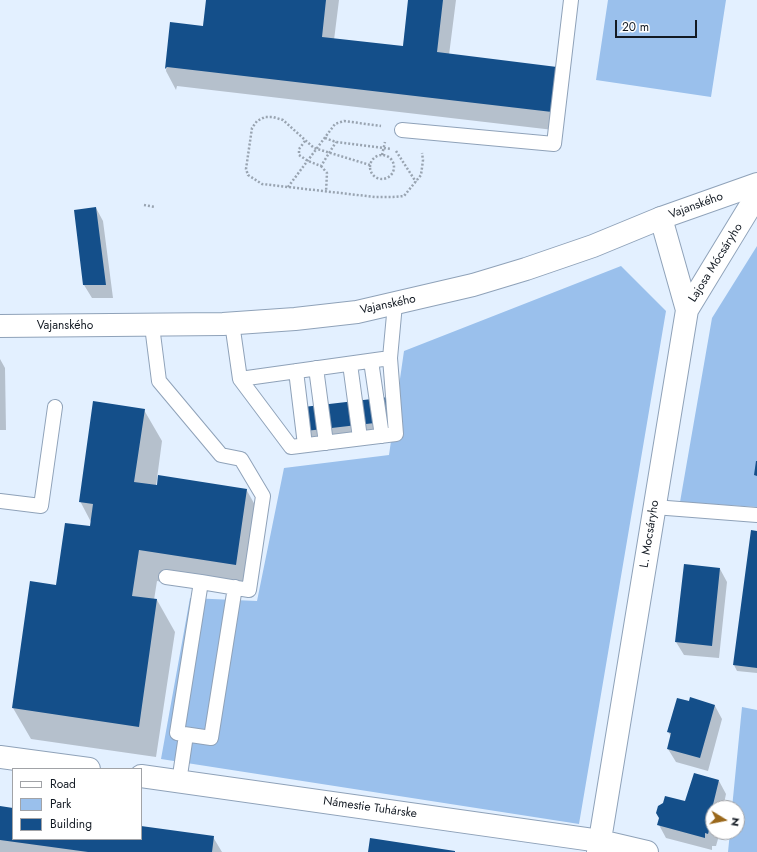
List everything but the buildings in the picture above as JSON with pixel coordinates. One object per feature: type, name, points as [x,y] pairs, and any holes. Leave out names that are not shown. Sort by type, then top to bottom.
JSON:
[{"type":"street","name":"Vajanského","points":[[0,326],[152,326],[232,323],[295,319],[357,312],[473,285],[526,269],[593,246],[661,218],[757,184]]},
{"type":"street","name":"Lajosa Mócsáryho","points":[[687,310],[757,195]]},
{"type":"street","name":"L. Mocsáryho","points":[[599,846],[687,310],[661,218]]},
{"type":"street","points":[[0,756],[82,768]]},
{"type":"street","name":"Námestie Tuhárske","points":[[142,776],[647,852]]},
{"type":"lane","points":[[402,130],[554,144],[571,0]]},
{"type":"lane","points":[[232,323],[240,379],[291,447],[326,443],[396,434],[390,358],[395,304]]},
{"type":"lane","points":[[152,326],[159,381],[221,455],[241,459],[263,496],[249,590],[166,576]]},
{"type":"lane","points":[[240,379],[390,358]]},
{"type":"lane","points":[[371,361],[382,436]]},
{"type":"lane","points":[[350,364],[360,438]]},
{"type":"lane","points":[[316,368],[326,443]]},
{"type":"lane","points":[[296,371],[305,445]]},
{"type":"lane","points":[[0,501],[41,506],[55,407]]},
{"type":"lane","points":[[654,507],[757,514]]},
{"type":"lane","points":[[201,582],[177,733],[211,738],[235,588]]},
{"type":"lane","points":[[179,782],[186,734]]},
{"type":"path","points":[[288,187],[317,149],[335,124],[344,121],[402,130],[411,135],[420,147],[422,153],[423,160],[421,175],[404,196],[376,197],[326,192],[262,184],[248,175],[246,169],[252,128],[257,120],[265,117],[273,117],[283,120],[305,141],[317,149],[370,165]]},
{"type":"path","points":[[324,138],[336,142],[396,150],[416,182]]},
{"type":"path","points":[[305,141],[299,149],[299,155],[308,161],[321,166],[327,174],[326,192]]},
{"type":"path","points":[[321,166],[336,142]]},
{"type":"path","points":[[382,155],[391,159],[394,168],[390,176],[382,179],[373,175],[370,165],[374,158],[382,155]]},
{"type":"path","points":[[144,205],[155,207]]},
{"type":"green space","points":[[608,0],[726,0],[711,97],[596,80]]},
{"type":"green space","points":[[757,246],[757,507],[680,502],[712,318]]},
{"type":"green space","points":[[621,266],[666,311],[579,824],[161,759],[190,598],[257,601],[284,468],[389,455],[404,351]]},
{"type":"green space","points":[[742,707],[757,710],[757,852],[728,852],[729,840],[745,840],[745,800],[733,800]]}]
